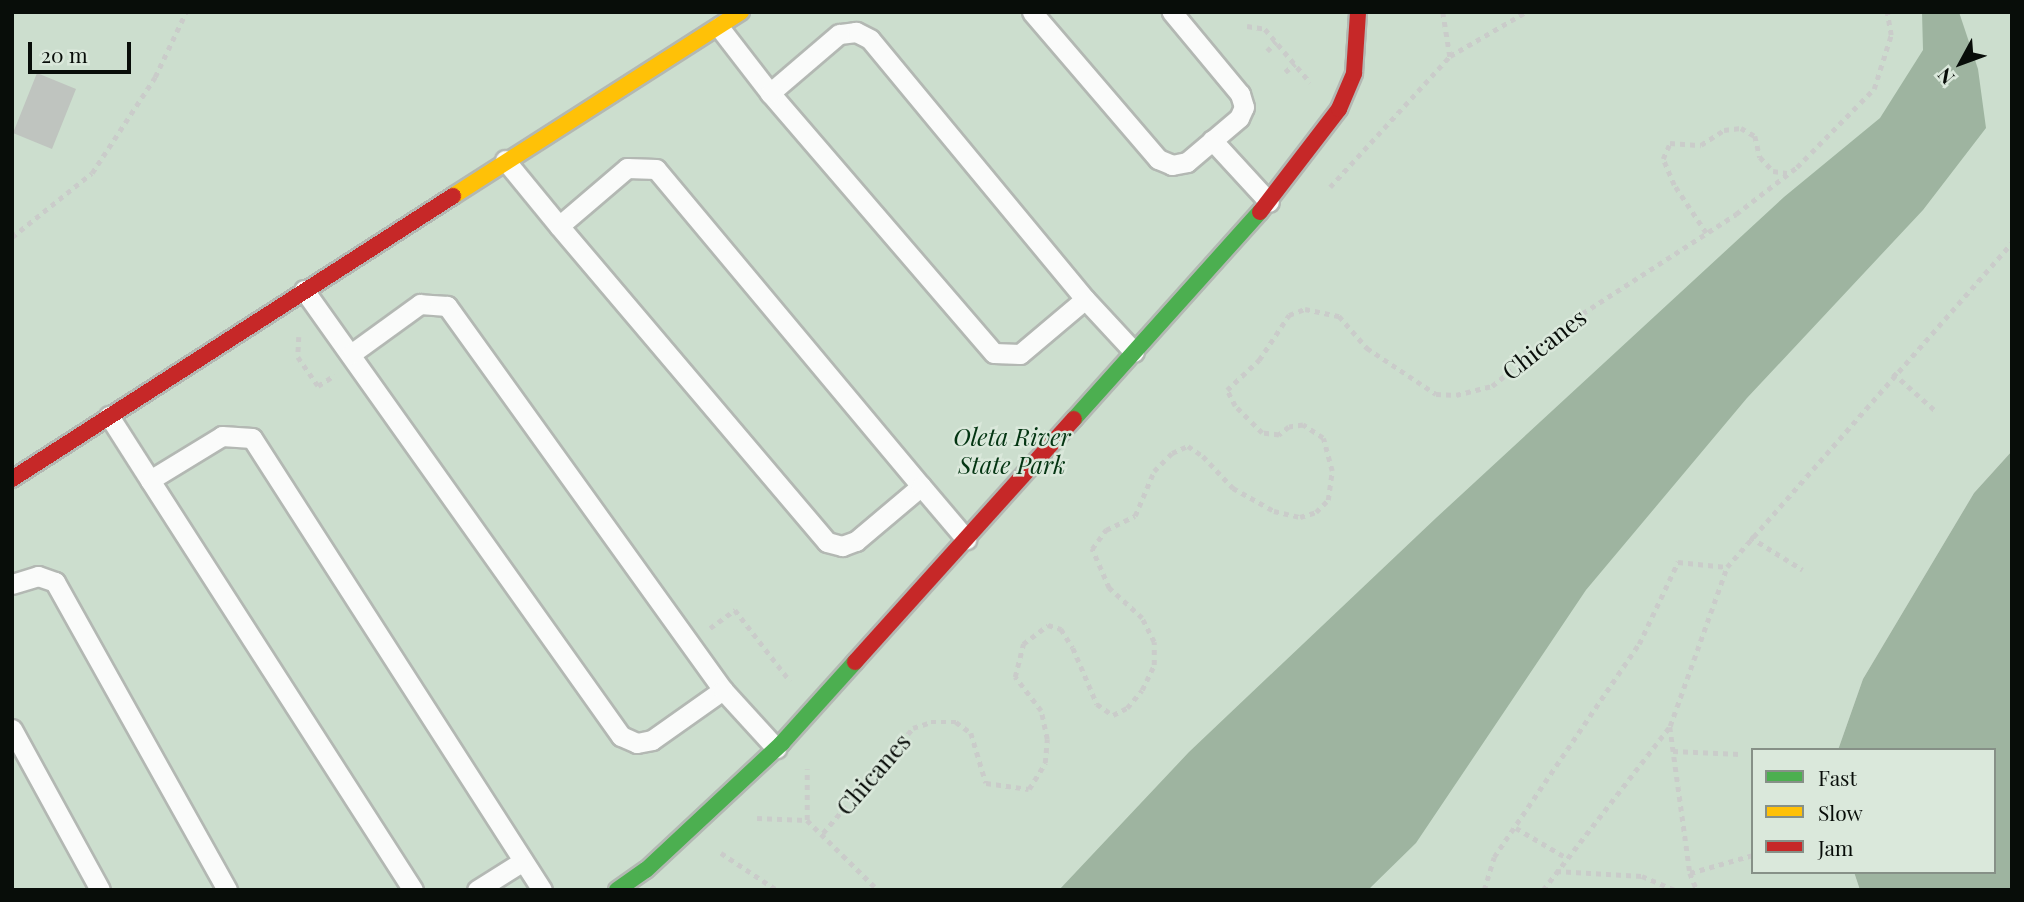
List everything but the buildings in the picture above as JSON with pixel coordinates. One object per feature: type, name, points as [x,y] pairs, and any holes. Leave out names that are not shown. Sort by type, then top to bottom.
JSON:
[{"type":"street","points":[[12,479],[505,160],[741,12]]},
{"type":"street","points":[[617,890],[646,870],[776,748],[1269,202],[1339,109],[1354,73],[1358,12]]},
{"type":"lane","points":[[1031,12],[1158,159],[1172,165],[1187,162],[1239,118],[1244,107],[1240,94],[1172,12]]},
{"type":"lane","points":[[719,27],[770,93],[994,353],[1020,354],[1085,299]]},
{"type":"lane","points":[[770,93],[839,34],[856,32],[870,39],[1085,299],[1134,352]]},
{"type":"lane","points":[[1212,141],[1269,202]]},
{"type":"lane","points":[[505,160],[827,542],[842,547],[856,541],[921,486]]},
{"type":"lane","points":[[559,226],[627,168],[656,169],[966,538]]},
{"type":"lane","points":[[304,290],[621,736],[637,743],[652,740],[723,690]]},
{"type":"lane","points":[[351,354],[419,304],[447,306],[723,690],[776,748]]},
{"type":"lane","points":[[109,416],[412,890]]},
{"type":"lane","points":[[150,480],[222,436],[252,438],[542,890]]},
{"type":"lane","points":[[12,584],[38,576],[55,582],[227,890]]},
{"type":"lane","points":[[12,729],[100,890]]},
{"type":"lane","points":[[477,890],[523,861]]},
{"type":"path","points":[[12,237],[92,173],[155,77],[186,12]]},
{"type":"path","points":[[1443,12],[1450,56],[1523,14]]},
{"type":"path","points":[[1514,12],[1523,14]]},
{"type":"path","name":"Chicanes","points":[[823,833],[913,728],[931,722],[956,722],[971,733],[986,783],[1030,789],[1045,763],[1047,739],[1041,711],[1015,677],[1016,667],[1023,644],[1048,625],[1061,629],[1067,638],[1097,704],[1113,715],[1127,708],[1142,690],[1154,666],[1154,642],[1142,618],[1109,588],[1092,549],[1106,530],[1135,516],[1154,471],[1172,453],[1188,446],[1203,456],[1233,488],[1274,511],[1300,517],[1316,512],[1328,500],[1332,471],[1323,438],[1303,425],[1289,427],[1279,435],[1262,433],[1235,406],[1227,390],[1259,360],[1289,315],[1305,309],[1339,316],[1367,348],[1405,376],[1436,394],[1456,394],[1492,386],[1574,319],[1706,233],[1788,173],[1874,89],[1891,35],[1887,12]]},
{"type":"path","points":[[1247,26],[1265,29],[1312,84]]},
{"type":"path","points":[[1267,51],[1276,42]]},
{"type":"path","points":[[1285,72],[1295,64]]},
{"type":"path","points":[[1706,233],[1663,159],[1670,143],[1701,145],[1724,130],[1741,128],[1755,136],[1760,157],[1773,171],[1788,173]]},
{"type":"path","points":[[1543,890],[1670,726],[1727,567],[1893,373],[2012,243]]},
{"type":"path","points":[[299,332],[298,357],[318,386]]},
{"type":"path","points":[[1893,373],[1937,412]]},
{"type":"path","points":[[1750,537],[1804,570]]},
{"type":"path","points":[[1484,890],[1494,856],[1516,828],[1639,644],[1678,562],[1727,567]]},
{"type":"path","points":[[689,643],[735,610],[798,691]]},
{"type":"path","points":[[1670,726],[1689,873],[1697,890]]},
{"type":"path","points":[[1673,751],[1740,754]]},
{"type":"path","points":[[709,813],[807,820],[823,833],[877,890]]},
{"type":"path","points":[[1516,828],[1567,858]]},
{"type":"path","points":[[721,853],[777,890]]},
{"type":"path","points":[[1689,873],[1751,856]]},
{"type":"path","points":[[1556,871],[1642,876],[1675,890]]},
{"type":"green space","name":"Oleta River State Park","points":[[12,12],[2012,12],[2012,451],[1974,493],[1863,679],[1839,748],[1751,748],[1751,874],[1855,874],[1860,890],[12,890]]},
{"type":"shaded area","points":[[1922,12],[1959,12],[1978,69],[1986,128],[1923,210],[1747,398],[1586,590],[1416,843],[1368,890],[1059,890],[1189,752],[1436,518],[1784,197],[1880,118],[1923,50]]},
{"type":"shaded area","points":[[2012,451],[2012,890],[1860,890],[1855,874],[1996,874],[1996,748],[1839,748],[1863,679],[1974,493]]},
{"type":"traffic: fast","points":[[1074,419],[1260,212]]},
{"type":"traffic: fast","points":[[617,890],[646,870],[782,743],[855,662]]},
{"type":"traffic: slow","points":[[453,196],[741,12]]},
{"type":"traffic: jam","points":[[1260,212],[1339,109],[1354,73],[1358,12]]},
{"type":"traffic: jam","points":[[12,479],[453,196]]},
{"type":"traffic: jam","points":[[855,662],[1074,419]]}]
